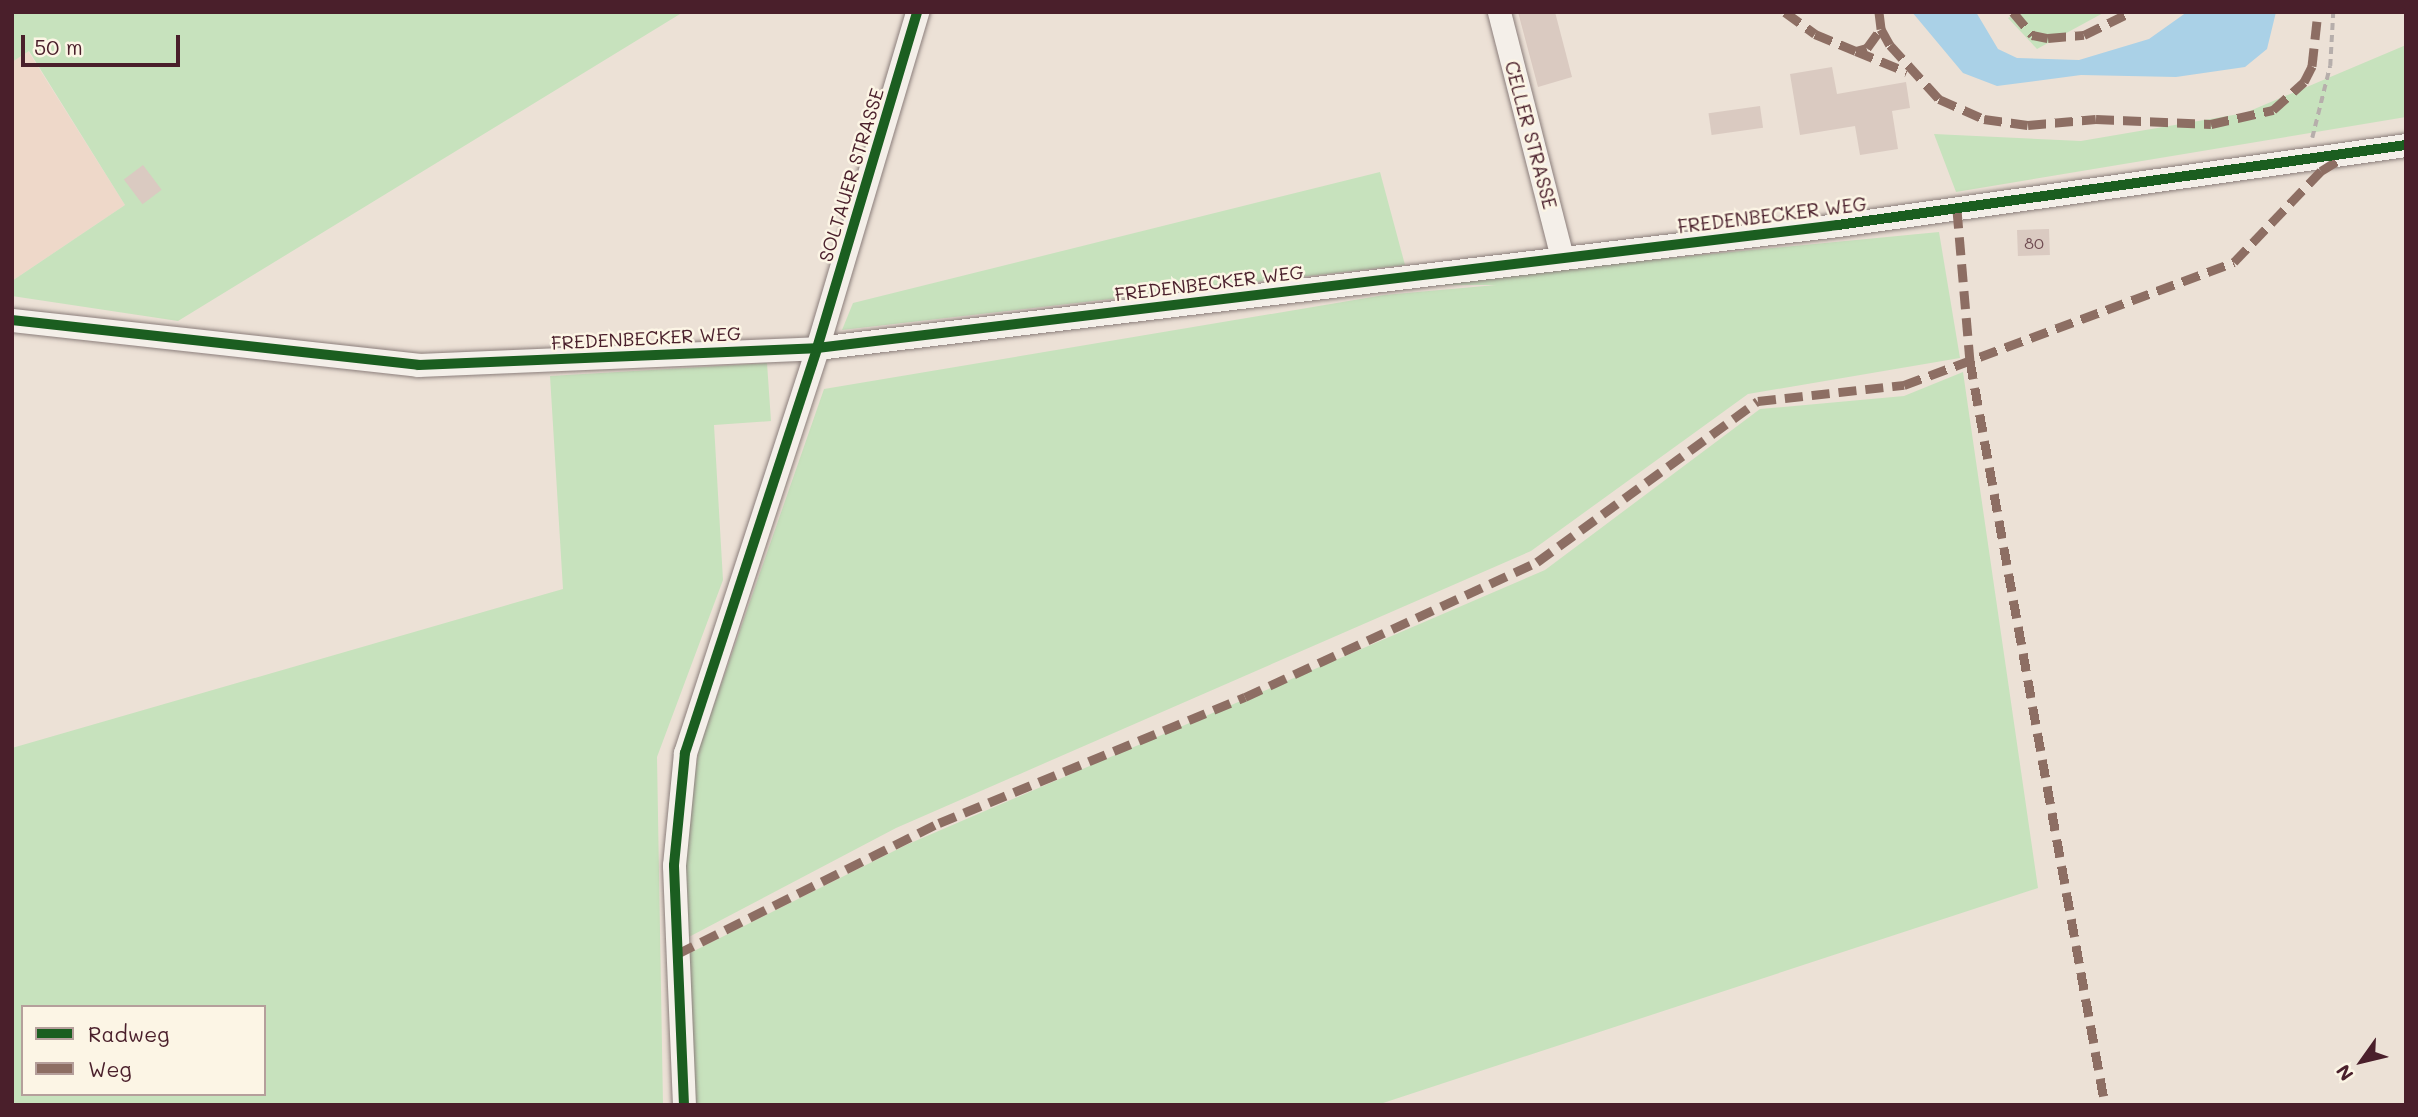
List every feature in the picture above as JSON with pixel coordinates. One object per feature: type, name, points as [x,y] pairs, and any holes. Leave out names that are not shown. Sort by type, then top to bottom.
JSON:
[{"type":"street","name":"SOLTAUER STRASSE","points":[[684,1105],[674,865],[685,753],[817,348],[917,12]]},
{"type":"street","name":"CELLER STRASSE","points":[[1499,12],[1562,257]]},
{"type":"street","name":"FREDENBECKER WEG","points":[[12,320],[418,365],[817,348],[1838,225],[2406,145]]},
{"type":"path","points":[[2304,159],[2330,66],[2333,12]]},
{"type":"shaded area","points":[[28,51],[125,205],[12,281],[12,62]]},
{"type":"green space","points":[[12,12],[680,14],[178,321],[12,296],[12,281],[125,205],[29,51],[12,62]]},
{"type":"green space","points":[[2019,12],[2105,12],[2037,49],[2008,18]]},
{"type":"green space","points":[[2406,45],[2406,117],[1956,192],[1934,134],[2081,141],[2245,113]]},
{"type":"green space","points":[[1380,172],[1405,265],[842,330],[853,303]]},
{"type":"green space","points":[[1939,232],[1960,358],[1748,394],[1531,551],[896,828],[685,939],[685,833],[699,748],[824,389],[1384,295],[1496,285],[1388,285]]},
{"type":"green space","points":[[767,363],[771,421],[714,425],[723,580],[657,757],[663,1105],[12,1105],[12,748],[563,589],[550,376]]},
{"type":"green space","points":[[1963,372],[2038,888],[1377,1105],[693,1105],[684,956],[906,845],[1545,570],[1760,409],[1904,396]]},
{"type":"water","points":[[1912,12],[1976,12],[1998,49],[2017,58],[2079,60],[2149,39],[2187,12],[2276,12],[2267,49],[2245,67],[2176,77],[2081,75],[1997,86],[1963,73]]},
{"type":"building","points":[[1518,12],[1555,12],[1572,77],[1538,87]]},
{"type":"building","points":[[1832,67],[1837,94],[1906,82],[1910,108],[1892,111],[1898,149],[1860,155],[1855,126],[1800,135],[1790,74]]},
{"type":"building","points":[[1760,106],[1763,128],[1712,135],[1709,113]]},
{"type":"building","points":[[143,165],[162,190],[142,204],[124,179]]},
{"type":"building","points":[[2049,229],[2050,255],[2018,256],[2017,230]]},
{"type":"marked path","points":[[1785,12],[1815,34],[1856,51],[1867,48],[1881,29]]},
{"type":"marked path","points":[[1879,12],[1881,29],[1890,45],[1939,99],[1984,119],[2028,125],[2096,119],[2211,124],[2273,110],[2304,82],[2312,66],[2318,12]]},
{"type":"marked path","points":[[2013,12],[2032,35],[2048,38],[2084,35],[2131,12]]},
{"type":"marked path","points":[[1856,51],[1907,72]]},
{"type":"marked path","points":[[677,954],[939,823],[1245,697],[1537,562],[1758,401],[1904,385],[2234,262],[2321,171],[2340,159]]},
{"type":"marked path","points":[[1957,210],[1970,361],[2105,1105]]},
{"type":"cycle path","points":[[684,1105],[674,865],[685,753],[817,348],[917,12]]},
{"type":"cycle path","points":[[12,320],[418,365],[817,348],[1838,225],[2406,145]]}]
